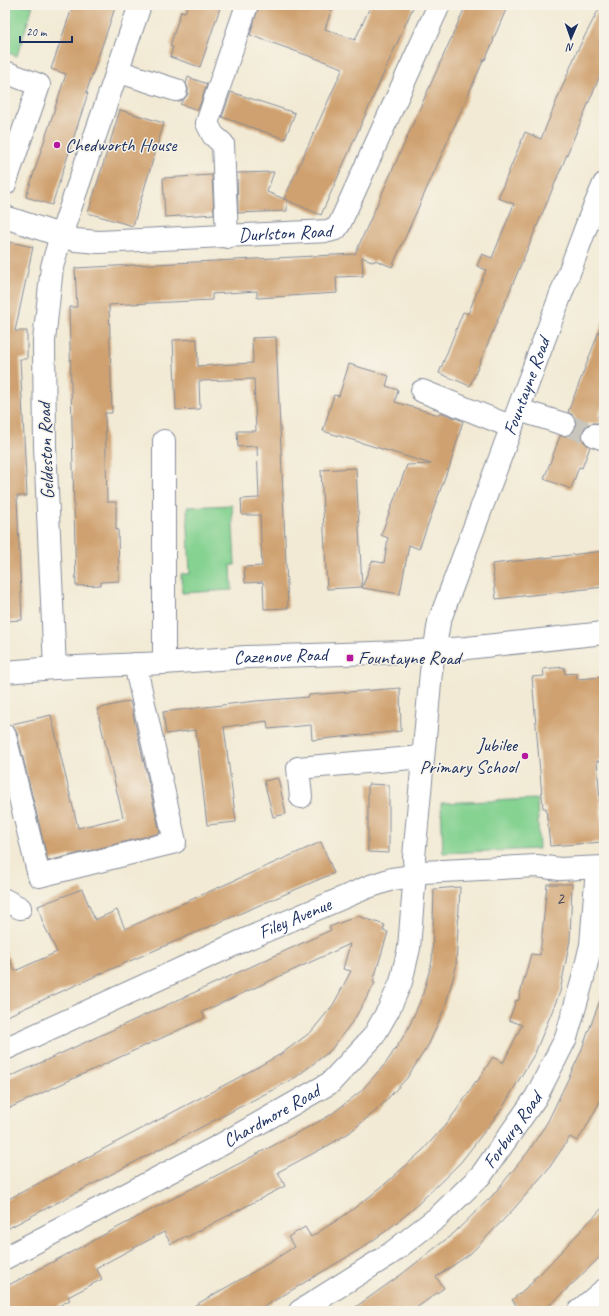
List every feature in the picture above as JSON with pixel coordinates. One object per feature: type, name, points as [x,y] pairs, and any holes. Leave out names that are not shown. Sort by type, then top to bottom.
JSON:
[{"type":"street","name":"Geldeston Road","points":[[55,668],[45,446],[44,341],[52,267],[61,236],[140,5]]},
{"type":"street","points":[[227,237],[223,144],[213,135],[207,123],[247,5]]},
{"type":"street","name":"Durlston Road","points":[[61,236],[75,240],[99,242],[227,237],[329,231],[336,229],[372,154],[439,5]]},
{"type":"street","points":[[117,71],[176,90]]},
{"type":"street","points":[[5,72],[39,85],[5,184]]},
{"type":"street","name":"Fountayne Road","points":[[415,873],[414,857],[431,672],[439,622],[584,233],[604,184]]},
{"type":"street","points":[[5,217],[61,236]]},
{"type":"street","points":[[422,391],[515,419],[564,424]]},
{"type":"street","points":[[164,441],[164,663]]},
{"type":"street","name":"Cazenove Road","points":[[5,672],[246,658],[467,648],[604,633]]},
{"type":"street","points":[[5,736],[39,876],[174,842],[135,664]]},
{"type":"street","points":[[301,797],[298,768],[423,757]]},
{"type":"street","name":"Filey Avenue","points":[[5,1049],[242,941],[368,887],[392,879],[423,872],[537,866],[560,869],[601,868]]},
{"type":"street","name":"Forburg Road","points":[[300,1311],[390,1254],[438,1216],[482,1174],[536,1097],[566,1038],[582,982],[592,945],[601,868]]},
{"type":"street","name":"Chardmore Road","points":[[5,1258],[217,1148],[330,1084],[373,1038],[389,1010],[401,982],[409,948],[415,873]]},
{"type":"street","points":[[580,1311],[604,1290]]},
{"type":"green space","points":[[5,5],[33,5],[17,56],[5,52]]},
{"type":"green space","points":[[232,505],[235,565],[231,565],[232,590],[182,593],[181,574],[190,574],[187,507]]},
{"type":"green space","points":[[537,799],[539,849],[443,853],[441,803]]},
{"type":"building","points":[[73,5],[116,5],[86,93],[88,93],[52,205],[26,197],[66,74],[51,69]]},
{"type":"building","points":[[188,5],[221,5],[200,67],[170,57],[173,47],[170,46],[181,11],[185,12]]},
{"type":"building","points":[[259,5],[333,5],[325,29],[355,40],[371,5],[414,5],[321,215],[284,199],[343,68],[250,35]]},
{"type":"building","points":[[466,5],[508,5],[494,40],[485,60],[484,59],[392,267],[375,260],[374,262],[362,257],[363,276],[336,277],[337,293],[257,298],[257,291],[212,294],[212,300],[109,305],[112,413],[105,413],[107,502],[116,502],[119,581],[101,582],[101,585],[76,586],[69,307],[77,307],[75,268],[355,254]]},
{"type":"building","points":[[601,5],[604,5],[604,66],[470,386],[439,373],[463,312],[468,314],[486,270],[477,266],[482,254],[492,258],[514,204],[498,198],[525,132],[541,139],[577,51]]},
{"type":"building","points":[[188,77],[207,84],[198,110],[180,104],[188,94],[186,84]]},
{"type":"building","points":[[231,92],[295,113],[285,139],[222,117]]},
{"type":"building","points":[[120,110],[164,123],[133,226],[88,213]]},
{"type":"building","points":[[274,172],[267,192],[287,200],[287,211],[238,213],[237,173]]},
{"type":"building","points":[[212,175],[214,214],[165,217],[163,178]]},
{"type":"building","points":[[10,242],[33,247],[15,331],[27,331],[27,359],[20,359],[27,496],[17,496],[22,620],[5,621],[5,262]]},
{"type":"building","points":[[603,321],[604,400],[598,417],[601,418],[599,423],[586,425],[583,430],[582,436],[584,442],[590,447],[582,468],[579,467],[571,489],[544,479],[560,436],[567,436],[576,428],[576,421],[573,415],[568,412]]},
{"type":"building","points":[[276,337],[288,608],[264,609],[263,582],[245,583],[244,567],[262,566],[260,515],[242,515],[241,499],[259,498],[257,446],[238,447],[237,431],[256,431],[254,379],[199,381],[200,409],[176,410],[173,340],[197,339],[198,366],[253,363],[252,338]]},
{"type":"building","points":[[349,364],[389,376],[386,386],[398,390],[395,402],[439,415],[440,412],[463,421],[449,469],[419,549],[409,545],[400,594],[362,588],[372,561],[384,563],[388,538],[381,535],[407,465],[431,464],[323,431],[334,395],[339,396]]},
{"type":"building","points":[[356,468],[362,587],[327,589],[321,470]]},
{"type":"building","points":[[604,551],[604,587],[496,599],[492,564]]},
{"type":"building","points":[[564,667],[565,674],[577,673],[577,679],[604,677],[604,761],[597,761],[603,842],[550,846],[546,808],[543,808],[532,677],[544,676],[543,669]]},
{"type":"building","points":[[400,688],[401,731],[312,740],[311,725],[268,729],[267,721],[224,727],[236,822],[207,825],[196,730],[166,734],[163,712],[256,701],[309,697],[309,695]]},
{"type":"building","points":[[130,701],[160,833],[48,861],[17,733],[12,724],[51,715],[78,828],[123,817],[97,709]]},
{"type":"building","points":[[278,778],[286,814],[273,817],[264,781]]},
{"type":"building","points":[[368,784],[389,785],[389,853],[368,852]]},
{"type":"building","points":[[321,842],[334,873],[116,967],[5,1017],[5,950],[15,971],[57,952],[43,923],[38,906],[82,889],[95,920],[117,910],[125,929]]},
{"type":"building","points":[[547,884],[572,884],[570,940],[560,992],[535,1053],[501,1110],[461,1162],[412,1210],[386,1231],[362,1248],[257,1311],[185,1311],[294,1247],[288,1237],[305,1227],[311,1237],[369,1197],[423,1150],[447,1123],[493,1057],[503,1063],[522,1025],[509,1020],[516,1000],[518,1001],[531,954],[540,955]]},
{"type":"building","points":[[460,887],[456,967],[445,1007],[429,1044],[407,1078],[378,1109],[349,1133],[278,1172],[285,1186],[171,1244],[164,1232],[96,1268],[102,1279],[68,1297],[70,1300],[49,1311],[5,1311],[5,1287],[316,1123],[332,1114],[361,1091],[386,1063],[407,1031],[422,997],[432,961],[434,889]]},
{"type":"building","points":[[358,916],[385,925],[383,931],[388,932],[373,982],[375,983],[355,1018],[330,1051],[296,1077],[280,1086],[5,1230],[5,1201],[234,1080],[281,1054],[311,1032],[333,1005],[351,971],[343,969],[350,944],[202,1012],[205,1018],[5,1110],[5,1079],[331,930],[329,927]]},
{"type":"building","points":[[602,995],[604,996],[604,1094],[577,1141],[570,1137],[549,1168],[511,1212],[470,1254],[436,1277],[444,1288],[412,1311],[350,1311],[402,1274],[454,1233],[493,1195],[528,1152],[548,1121],[580,1054]]},
{"type":"building","points":[[604,1206],[604,1253],[543,1311],[521,1311],[512,1300],[534,1281],[533,1279],[540,1274]]},
{"type":"tunnel","points":[[564,424],[594,435]]},
{"type":"place","name":"Chedworth House","points":[[57,145]]},
{"type":"place","name":"Fountayne Road","points":[[350,658]]},
{"type":"place","name":"Jubilee Primary School","points":[[525,756]]}]
